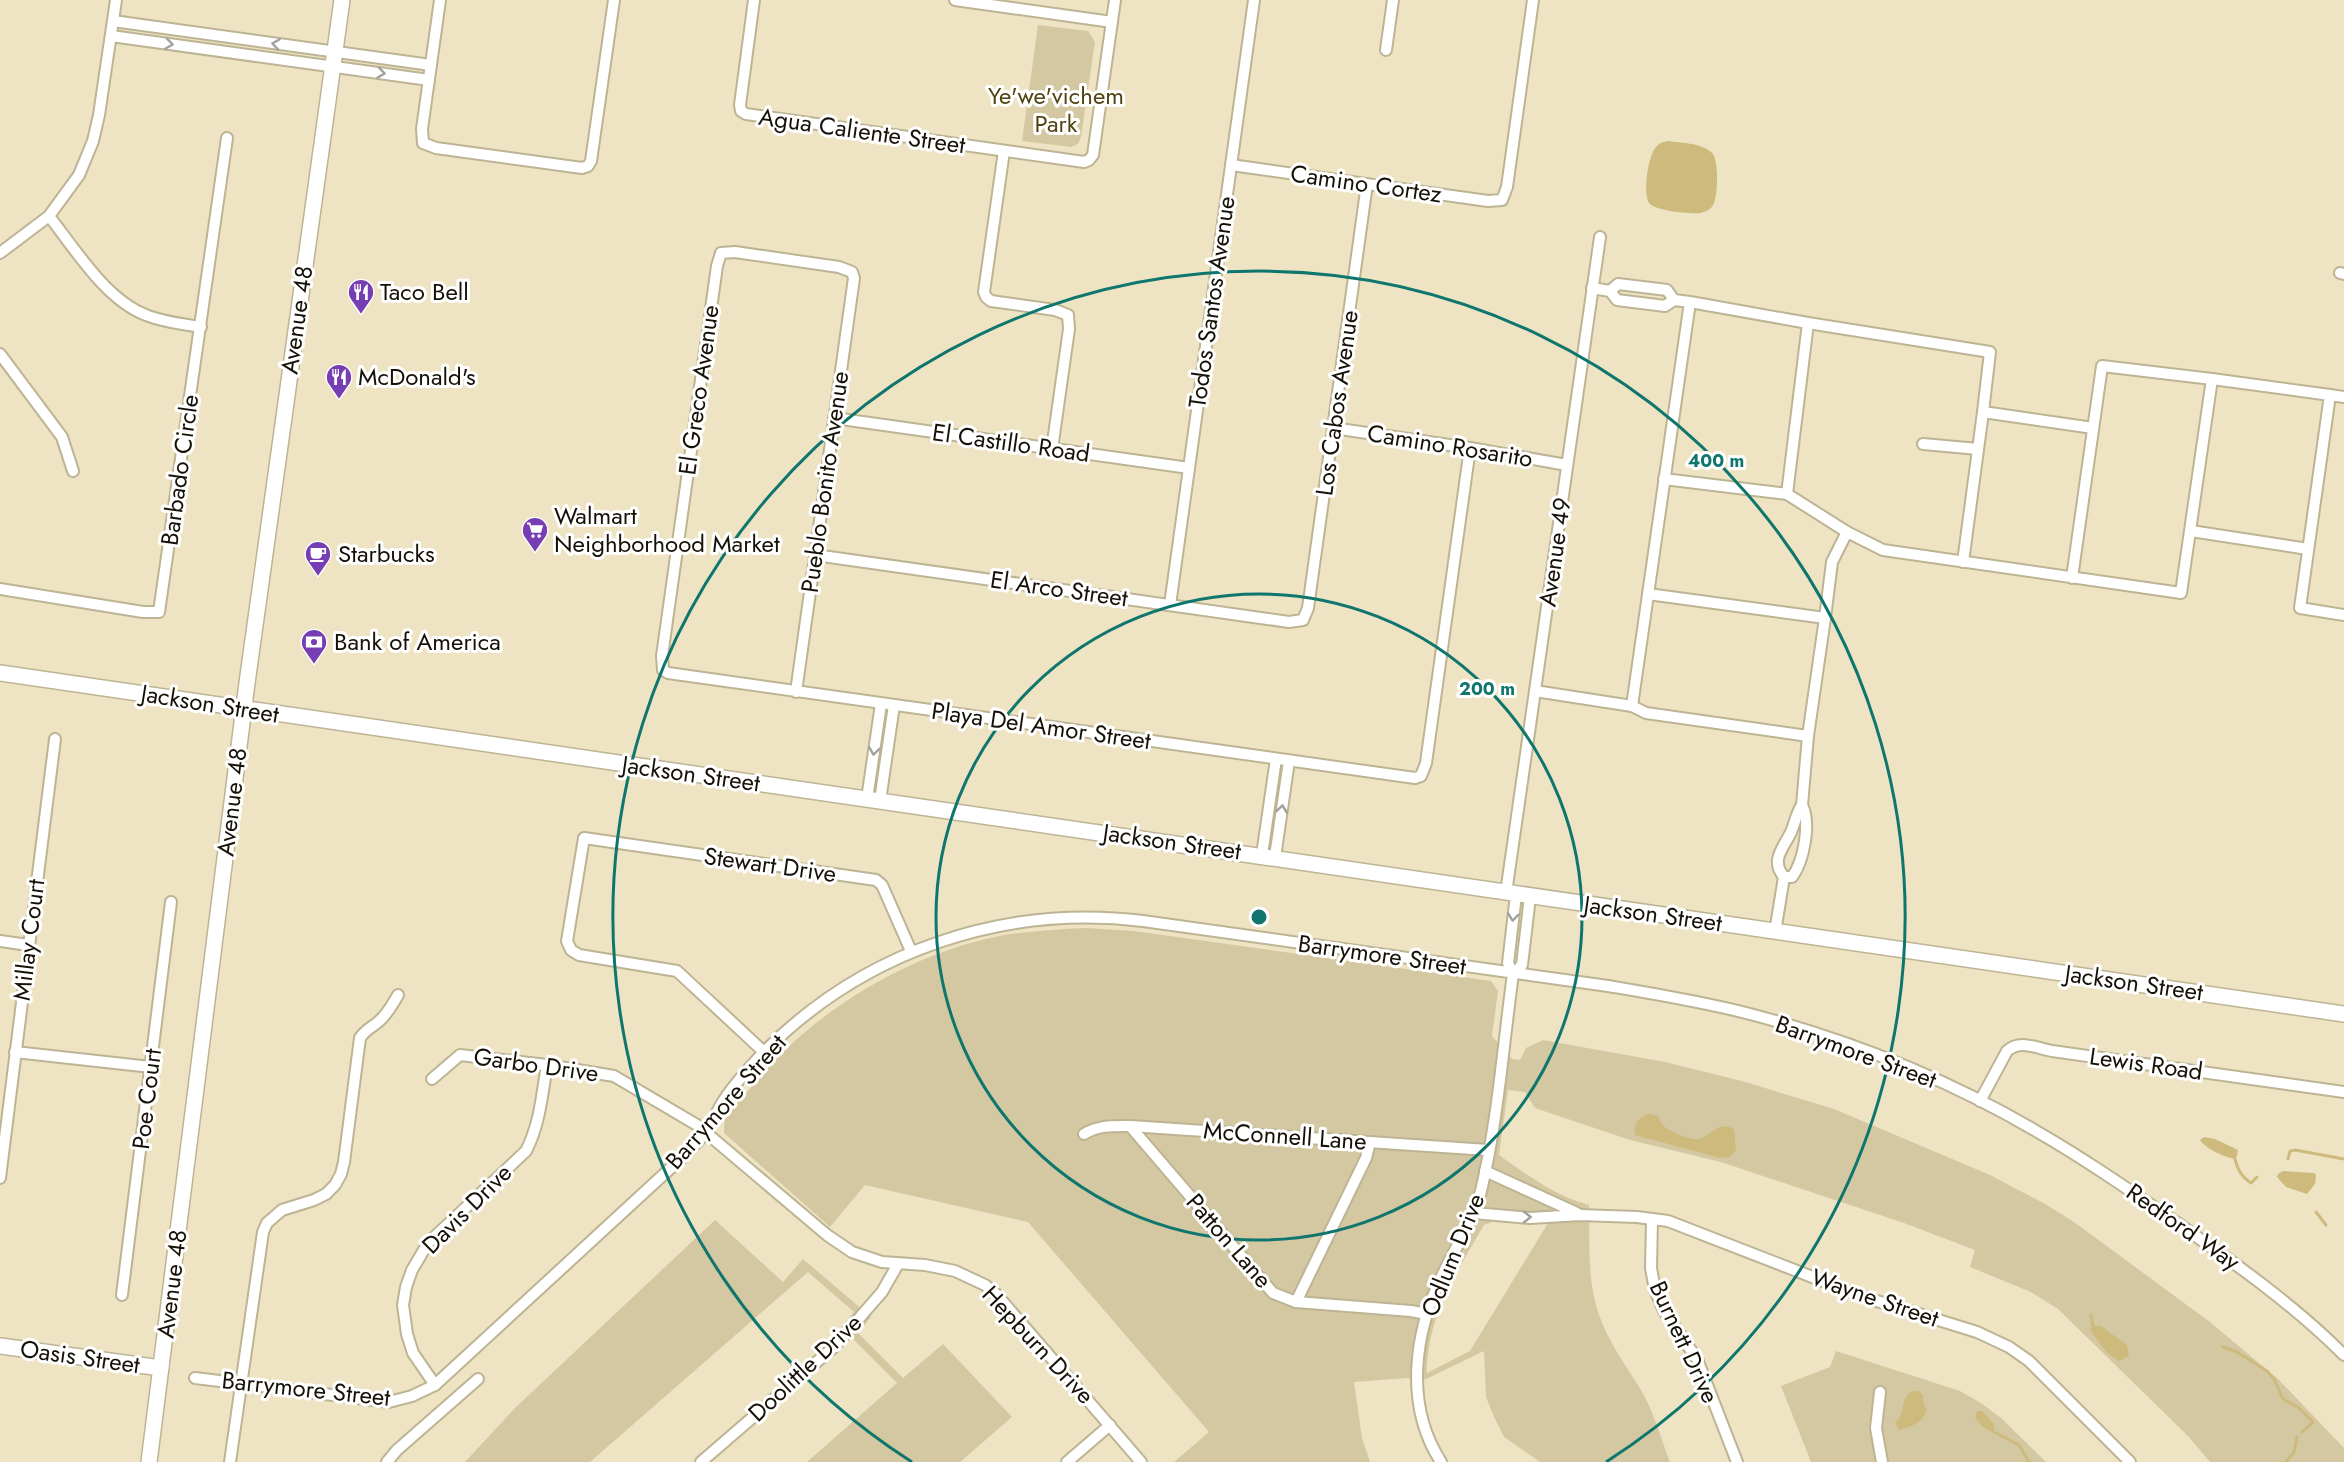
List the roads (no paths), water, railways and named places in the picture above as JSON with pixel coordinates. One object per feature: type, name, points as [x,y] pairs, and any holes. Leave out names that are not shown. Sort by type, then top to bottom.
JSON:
[{"type":"main road","name":"Avenue 48","points":[[149,1462],[244,709],[342,0]]},
{"type":"main road","name":"Jackson Street","points":[[0,673],[2344,1014]]},
{"type":"main road","name":"Oasis Street","points":[[0,1346],[161,1368]]},
{"type":"street","points":[[0,253],[49,216],[79,175],[93,141],[116,0]]},
{"type":"street","points":[[440,0],[421,137],[423,143],[428,146],[471,153],[574,167],[588,166],[593,153],[614,0]]},
{"type":"street","name":"Agua Caliente Street","points":[[754,0],[740,97],[741,111],[754,116],[1076,161],[1089,160],[1094,147],[1112,22]]},
{"type":"street","points":[[955,0],[1112,22],[1115,0]]},
{"type":"street","name":"Todos Santos Avenue","points":[[1170,605],[1254,0]]},
{"type":"street","points":[[1386,50],[1393,0]]},
{"type":"street","name":"Camino Cortez","points":[[1231,165],[1488,201],[1502,200],[1507,187],[1533,0]]},
{"type":"street","points":[[113,21],[333,59],[429,80]]},
{"type":"street","points":[[111,36],[333,59],[431,65]]},
{"type":"street","name":"Barbado Circle","points":[[0,590],[143,612],[159,612],[226,138]]},
{"type":"street","points":[[1004,151],[984,292],[991,301],[1055,310],[1068,315],[1069,329],[1052,449]]},
{"type":"street","name":"Los Cabos Avenue","points":[[1303,620],[1308,608],[1367,184]]},
{"type":"street","points":[[49,216],[103,283],[124,304],[146,315],[201,327]]},
{"type":"street","name":"Avenue 49","points":[[1517,895],[1510,867],[1600,237]]},
{"type":"street","name":"Pueblo Bonito Avenue","points":[[721,253],[735,252],[827,265],[852,272],[853,285],[796,692]]},
{"type":"street","name":"El Greco Avenue","points":[[663,670],[662,656],[717,267],[721,253]]},
{"type":"street","points":[[1610,291],[1618,284],[1667,290],[1674,300]]},
{"type":"street","points":[[1592,288],[1610,291],[1617,300],[1665,306],[1674,300],[1690,302],[1990,352],[1963,562]]},
{"type":"street","points":[[1643,303],[1646,288]]},
{"type":"street","points":[[1632,705],[1690,302]]},
{"type":"street","points":[[1787,494],[1808,323]]},
{"type":"street","points":[[0,354],[62,437],[73,471]]},
{"type":"street","points":[[2072,578],[2102,366],[2344,397]]},
{"type":"street","points":[[1664,479],[1787,494],[1847,532],[1883,550],[2181,593],[2212,379]]},
{"type":"street","points":[[2330,395],[2300,608],[2344,615]]},
{"type":"street","points":[[1983,412],[2093,428]]},
{"type":"street","name":"El Castillo Road","points":[[834,418],[1189,468]]},
{"type":"street","name":"Camino Rosarito","points":[[1333,428],[1567,465]]},
{"type":"street","points":[[1923,444],[1978,449]]},
{"type":"street","name":"Playa Del Amor Street","points":[[663,670],[676,675],[881,704],[1407,777],[1421,776],[1426,763],[1470,448]]},
{"type":"street","points":[[2191,531],[2308,549]]},
{"type":"street","points":[[1775,932],[1784,878],[1778,870],[1779,857],[1802,805],[1808,736],[1832,562],[1847,532]]},
{"type":"street","name":"El Arco Street","points":[[815,555],[1289,622],[1303,620]]},
{"type":"street","points":[[1648,594],[1825,618]]},
{"type":"street","points":[[1535,691],[1632,705],[1646,713],[1808,736]]},
{"type":"street","points":[[874,800],[881,704]]},
{"type":"street","points":[[874,800],[894,705]]},
{"type":"street","name":"Millay Court","points":[[0,1178],[55,739]]},
{"type":"street","points":[[1269,856],[1276,759]]},
{"type":"street","points":[[1269,856],[1289,761]]},
{"type":"street","points":[[1784,878],[1792,877],[1797,870],[1803,847],[1807,815],[1802,805]]},
{"type":"street","name":"Stewart Drive","points":[[764,1052],[678,971],[579,955],[570,950],[567,940],[584,838],[876,880],[882,885],[910,951]]},
{"type":"street","points":[[1785,843],[1803,847]]},
{"type":"street","name":"Odlum Drive","points":[[1441,1462],[1421,1420],[1418,1400],[1418,1360],[1427,1314],[1443,1273],[1474,1213],[1485,1171],[1513,974],[1508,963],[1517,895]]},
{"type":"street","name":"Odlum Drive","points":[[1513,974],[1522,965],[1525,941],[1517,895]]},
{"type":"street","name":"Poe Court","points":[[122,1295],[171,903]]},
{"type":"street","name":"Barrymore Street","points":[[195,1377],[389,1402],[412,1396],[435,1385],[687,1153],[706,1132],[725,1098],[764,1052],[795,1024],[848,984],[910,951],[961,934],[1008,923],[1072,917],[1108,918],[1619,988],[1750,1014],[1880,1057],[2009,1116]]},
{"type":"street","points":[[1510,939],[1525,941]]},
{"type":"street","points":[[0,941],[28,945]]},
{"type":"street","points":[[230,1462],[262,1232],[267,1223],[282,1210],[314,1200],[326,1194],[335,1185],[344,1162],[360,1038],[367,1028],[378,1022],[388,1012],[398,995]]},
{"type":"street","name":"Lewis Road","points":[[1980,1101],[2007,1051],[2021,1044],[2052,1051],[2344,1092]]},
{"type":"street","points":[[15,1052],[151,1067]]},
{"type":"street","name":"Garbo Drive","points":[[432,1079],[460,1055],[547,1065],[614,1076],[706,1132]]},
{"type":"street","name":"Davis Drive","points":[[435,1385],[413,1353],[407,1334],[403,1305],[406,1287],[416,1262],[428,1243],[526,1151],[539,1117],[547,1065]]},
{"type":"street","name":"Redford Way","points":[[2009,1116],[2100,1170],[2256,1278],[2319,1330],[2344,1354]]},
{"type":"street","name":"McConnell Lane","points":[[1084,1134],[1094,1128],[1130,1126],[1488,1150]]},
{"type":"street","name":"Patton Lane","points":[[1130,1126],[1273,1293],[1296,1302],[1427,1314]]},
{"type":"street","name":"Hepburn Drive","points":[[706,1132],[839,1244],[866,1258],[898,1264],[940,1266],[986,1285],[997,1294],[1141,1462]]},
{"type":"street","points":[[1296,1302],[1366,1158],[1370,1142]]},
{"type":"street","name":"Wayne Street","points":[[1485,1171],[1580,1215]]},
{"type":"street","name":"Wayne Street","points":[[1474,1213],[1530,1218],[1580,1215],[1652,1219],[1681,1225],[1855,1294],[1977,1332],[1999,1342],[2029,1361],[2130,1462]]},
{"type":"street","name":"Burnett Drive","points":[[1652,1219],[1650,1268],[1655,1290],[1664,1311],[1697,1359],[1737,1462]]},
{"type":"street","name":"Doolittle Drive","points":[[701,1462],[834,1347],[882,1292],[898,1264]]},
{"type":"street","points":[[387,1462],[397,1450],[478,1379]]},
{"type":"street","points":[[1880,1392],[1876,1428],[1882,1462]]},
{"type":"street","points":[[1067,1462],[1110,1425]]},
{"type":"waterway","points":[[2288,1159],[2290,1151],[2295,1150],[2344,1159]]},
{"type":"waterway","points":[[2235,1159],[2240,1172],[2251,1183],[2257,1177]]},
{"type":"waterway","points":[[2316,1212],[2326,1225]]},
{"type":"waterway","points":[[2091,1315],[2093,1326]]},
{"type":"waterway","points":[[2223,1347],[2237,1352],[2267,1371],[2274,1379],[2283,1399],[2299,1408],[2313,1422],[2302,1432]]},
{"type":"waterway","points":[[1994,1432],[2019,1445],[2029,1462]]},
{"type":"waterway","points":[[2286,1462],[2294,1452],[2297,1437]]},
{"type":"place","name":"Taco Bell","points":[[361,315]]},
{"type":"place","name":"McDonald's","points":[[339,400]]},
{"type":"place","name":"Walmart Neighborhood Market","points":[[535,553]]},
{"type":"place","name":"Starbucks","points":[[318,577]]},
{"type":"place","name":"Bank of America","points":[[314,665]]},
{"type":"park label","name":"Ye'we'vichem Park","points":[[1056,110]]}]
